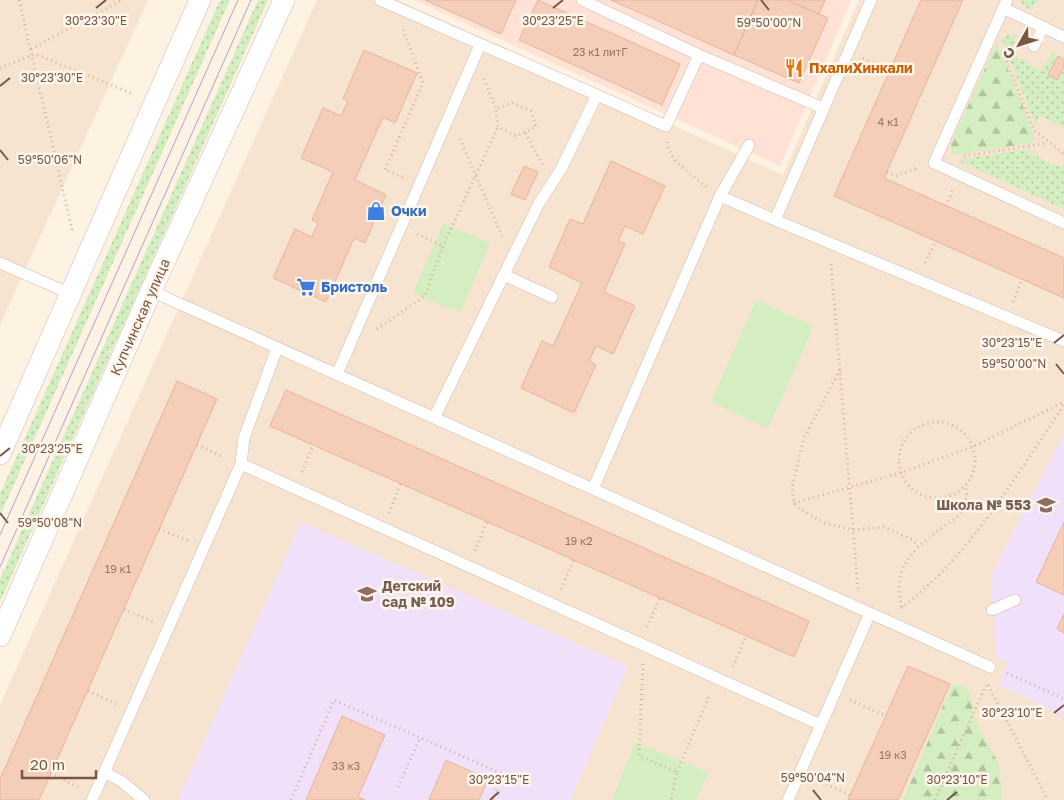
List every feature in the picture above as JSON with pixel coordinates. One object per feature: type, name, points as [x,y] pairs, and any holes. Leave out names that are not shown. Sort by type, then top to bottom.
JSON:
[{"type":"street","points":[[0,454],[200,0]]},
{"type":"street","name":"Купчинская улица","points":[[0,636],[151,291],[284,0]]},
{"type":"lane","points":[[380,0],[666,126],[699,55]]},
{"type":"lane","points":[[582,0],[699,55],[823,108]]},
{"type":"lane","points":[[775,220],[871,0]]},
{"type":"lane","points":[[1064,37],[1043,27],[1005,4],[934,163],[1064,223]]},
{"type":"lane","points":[[1034,46],[1043,27]]},
{"type":"lane","points":[[337,374],[480,44]]},
{"type":"lane","points":[[434,418],[538,205],[561,169],[597,95]]},
{"type":"lane","points":[[593,489],[720,196],[749,145]]},
{"type":"lane","points":[[720,196],[1064,341]]},
{"type":"lane","points":[[0,263],[72,294]]},
{"type":"lane","points":[[504,274],[552,297]]},
{"type":"lane","points":[[151,291],[990,667]]},
{"type":"lane","points":[[93,797],[241,464],[244,438],[277,348]]},
{"type":"lane","points":[[241,464],[821,725]]},
{"type":"lane","points":[[992,610],[1015,600]]},
{"type":"lane","points":[[788,800],[870,613]]},
{"type":"lane","points":[[104,772],[121,781],[144,800]]},
{"type":"path","points":[[19,0],[72,230]]},
{"type":"path","points":[[31,49],[122,0]]},
{"type":"path","points":[[402,26],[423,83],[386,170],[420,184]]},
{"type":"path","points":[[994,29],[1034,130],[1064,154]]},
{"type":"path","points":[[848,51],[890,71]]},
{"type":"path","points":[[0,68],[32,55],[131,93]]},
{"type":"path","points":[[370,334],[425,296],[443,246],[498,127],[496,109],[481,72]]},
{"type":"path","points":[[496,109],[512,103],[531,111],[536,127],[516,136],[498,127]]},
{"type":"path","points":[[525,133],[545,169]]},
{"type":"path","points":[[460,138],[503,237]]},
{"type":"path","points":[[667,139],[668,147],[684,169],[702,183]]},
{"type":"path","points":[[887,172],[896,176],[934,163],[1048,143]]},
{"type":"path","points":[[378,213],[383,215]]},
{"type":"path","points":[[413,232],[443,246]]},
{"type":"path","points":[[918,279],[936,241]]},
{"type":"path","points":[[829,243],[860,608]]},
{"type":"path","points":[[1006,316],[1022,279]]},
{"type":"path","points":[[840,369],[804,438],[792,487],[794,503],[800,509],[824,523],[854,530],[884,527],[913,540],[918,546]]},
{"type":"path","points":[[794,503],[900,473],[972,447],[1064,403]]},
{"type":"path","points":[[884,619],[930,585],[962,551],[1064,403]]},
{"type":"path","points":[[902,607],[897,590],[905,566],[918,546],[956,517],[965,507],[967,486],[976,461],[970,440],[953,425],[931,422],[911,432],[899,451],[900,473],[917,494],[944,499],[967,486]]},
{"type":"path","points":[[197,445],[241,464]]},
{"type":"path","points":[[295,488],[314,445]]},
{"type":"path","points":[[382,528],[401,484]]},
{"type":"path","points":[[468,566],[488,522]]},
{"type":"path","points":[[160,529],[204,548]]},
{"type":"path","points":[[554,605],[574,560]]},
{"type":"path","points":[[660,598],[640,644],[644,661],[639,756],[677,772]]},
{"type":"path","points":[[124,609],[168,629]]},
{"type":"path","points":[[671,800],[677,772],[721,680],[746,636]]},
{"type":"path","points":[[990,667],[1064,699]]},
{"type":"path","points":[[935,800],[987,682],[1048,800]]},
{"type":"path","points":[[88,691],[131,711]]},
{"type":"path","points":[[835,693],[886,716]]},
{"type":"path","points":[[291,800],[334,700],[503,774],[492,800]]},
{"type":"path","points":[[398,787],[420,738]]},
{"type":"path","points":[[800,772],[850,795]]},
{"type":"path","points":[[50,774],[93,797]]},
{"type":"shaded area","points":[[0,0],[148,0],[0,325]]},
{"type":"shaded area","points":[[317,0],[397,0],[783,175],[859,0],[1064,0],[1064,800],[0,800],[0,705]]},
{"type":"shaded area","points":[[414,0],[851,0],[780,166]]},
{"type":"shaded area","name":"Школа № 553","points":[[1064,433],[1064,717],[999,685],[1008,663],[996,657],[991,576]]},
{"type":"shaded area","name":"Детский сад № 109","points":[[301,522],[628,666],[571,800],[178,800]]},
{"type":"green space","points":[[220,0],[230,0],[0,516],[0,494]]},
{"type":"green space","points":[[258,0],[268,0],[0,602],[0,579]]},
{"type":"green space","points":[[1019,0],[1038,0],[1030,11]]},
{"type":"green space","points":[[1007,35],[1017,35],[1009,54],[1041,70],[1052,53],[1057,56],[1047,75],[1057,81],[1064,69],[1064,128],[1039,115],[1036,126],[1001,38]]},
{"type":"green space","points":[[997,42],[1034,134],[1033,143],[952,155],[951,143]]},
{"type":"green space","points":[[1030,149],[1028,153],[1062,168],[1064,164],[1064,209],[957,160]]},
{"type":"green space","points":[[443,223],[490,243],[460,313],[413,293]]},
{"type":"green space","points":[[756,300],[814,326],[768,428],[711,402]]},
{"type":"green space","points":[[952,685],[966,686],[972,698],[973,712],[978,726],[999,764],[1002,800],[903,800]]},
{"type":"green space","points":[[635,742],[708,772],[697,800],[612,800]]},
{"type":"building","points":[[425,0],[516,0],[501,34]]},
{"type":"building","points":[[538,0],[680,64],[662,105],[519,40]]},
{"type":"building","points":[[611,0],[758,0],[734,55]]},
{"type":"building","points":[[758,0],[787,0],[828,18],[799,83],[734,55]]},
{"type":"building","points":[[787,0],[825,0],[819,14]]},
{"type":"building","points":[[921,0],[963,0],[884,178],[1064,258],[1064,298],[834,196]]},
{"type":"building","points":[[364,50],[417,73],[395,123],[383,117],[355,180],[386,195],[365,243],[354,238],[326,302],[273,278],[295,229],[312,237],[318,223],[312,220],[333,172],[301,158],[323,108],[341,116],[348,101],[343,99]]},
{"type":"building","points":[[1058,56],[1064,59],[1064,67],[1057,80],[1048,75]]},
{"type":"building","points":[[611,161],[665,186],[643,234],[625,226],[618,241],[625,244],[604,292],[635,306],[613,354],[596,346],[589,361],[596,365],[574,413],[521,388],[542,341],[553,346],[582,283],[549,267],[570,219],[583,224]]},
{"type":"building","points":[[524,166],[538,172],[525,200],[511,194]]},
{"type":"building","points":[[177,381],[217,399],[39,800],[0,800],[0,779]]},
{"type":"building","points":[[286,390],[809,621],[794,657],[270,426]]},
{"type":"building","points":[[1064,522],[1064,595],[1036,582]]},
{"type":"building","points":[[1064,614],[1064,633],[1057,629]]},
{"type":"building","points":[[908,666],[950,684],[898,800],[848,800]]},
{"type":"building","points":[[342,716],[385,735],[358,797],[365,800],[306,800]]},
{"type":"building","points":[[446,760],[488,779],[479,800],[429,800]]},
{"type":"tram line","points":[[0,535],[238,0]]},
{"type":"tram line","points":[[0,567],[251,0]]},
{"type":"place","name":"ПхалиХинкали","points":[[794,68]]},
{"type":"place","name":"Очки","points":[[376,211]]},
{"type":"place","name":"Бристоль","points":[[306,287]]},
{"type":"place","name":"Школа № 553","points":[[1046,505]]},
{"type":"place","name":"Детский сад № 109","points":[[367,594]]}]
